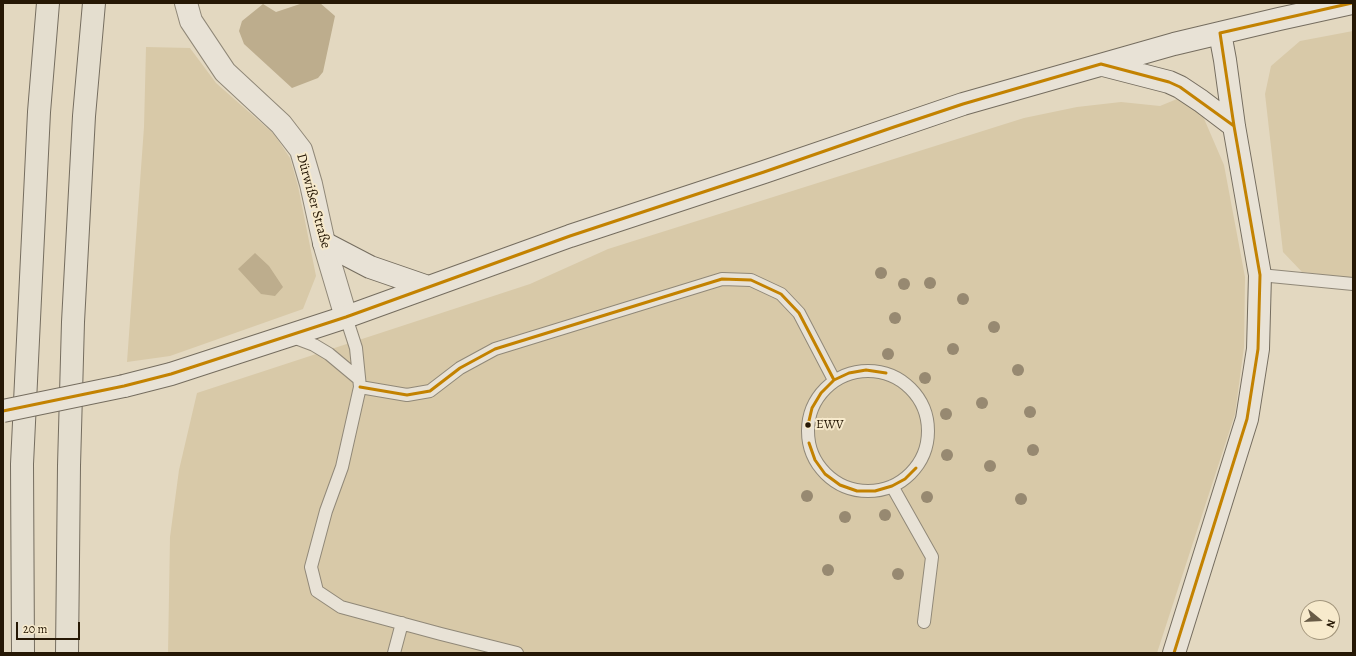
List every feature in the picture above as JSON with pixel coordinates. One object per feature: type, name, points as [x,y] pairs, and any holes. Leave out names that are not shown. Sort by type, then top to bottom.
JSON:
[{"type":"highway","points":[[23,653],[22,464],[39,112],[48,3]]},
{"type":"highway","points":[[67,653],[69,466],[73,322],[84,116],[94,3]]},
{"type":"street","name":"Dürwißer Straße","points":[[186,3],[191,21],[225,72],[281,124],[301,150],[311,184],[324,243],[346,317]]},
{"type":"street","points":[[3,411],[124,386],[171,374],[290,336],[570,236],[942,111],[1101,64],[1220,33],[1352,3]]},
{"type":"street","points":[[1174,653],[1247,419],[1258,349],[1260,275],[1234,126],[1220,33]]},
{"type":"street","points":[[1101,64],[1169,82],[1180,87],[1234,126]]},
{"type":"street","points":[[324,243],[370,267],[428,287]]},
{"type":"lane","points":[[1260,275],[1353,284]]},
{"type":"lane","points":[[290,336],[314,345],[324,351],[360,383],[407,395],[430,391],[460,368],[495,349],[722,279],[751,280],[781,294],[798,313],[834,380]]},
{"type":"lane","points":[[346,317],[356,348],[360,383],[342,467],[326,511],[310,567],[317,591],[341,606],[517,653]]},
{"type":"lane","points":[[866,370],[886,373],[903,382],[914,391],[922,403],[928,431],[926,450],[916,468],[905,479],[892,486],[875,491],[857,491],[840,485],[825,474],[815,460],[808,443],[808,426],[812,408],[821,393],[834,380],[849,373],[866,370]]},
{"type":"lane","points":[[892,486],[932,557],[924,622]]},
{"type":"lane","points":[[394,653],[402,623]]},
{"type":"shaded area","points":[[303,3],[320,3],[335,16],[323,72],[318,78],[292,88],[244,44],[239,31],[242,21],[263,4],[276,12]]},
{"type":"shaded area","points":[[1353,31],[1353,278],[1302,272],[1283,252],[1265,94],[1271,66],[1300,41]]},
{"type":"shaded area","points":[[146,47],[190,48],[216,83],[274,134],[290,158],[298,186],[316,276],[303,309],[170,356],[127,362],[144,127]]},
{"type":"shaded area","points":[[1177,99],[1202,114],[1224,165],[1245,277],[1244,347],[1235,414],[1157,653],[168,653],[170,537],[179,470],[197,393],[530,284],[608,249],[1024,118],[1077,107],[1121,102],[1160,106]]},
{"type":"shaded area","points":[[255,253],[269,266],[283,287],[275,296],[261,294],[238,269]]},
{"type":"transit line","points":[[1220,33],[1352,3]]},
{"type":"transit line","points":[[1174,653],[1247,419],[1258,349],[1260,275],[1234,126],[1220,33]]},
{"type":"transit line","points":[[1101,64],[1169,82],[1180,87],[1234,126]]},
{"type":"transit line","points":[[3,411],[124,386],[171,374],[346,317],[570,236],[894,127],[963,104],[1101,64]]},
{"type":"transit line","points":[[360,387],[407,395],[430,391],[460,368],[495,349],[722,279],[751,280],[781,294],[799,313],[834,380]]},
{"type":"transit line","points":[[808,425],[812,408],[821,393],[834,380],[849,373],[866,370],[886,373]]},
{"type":"transit line","points":[[809,443],[815,460],[825,474],[840,485],[857,491],[875,491],[892,486],[905,479],[916,468]]},
{"type":"place","name":"EWV","points":[[808,425]]}]
